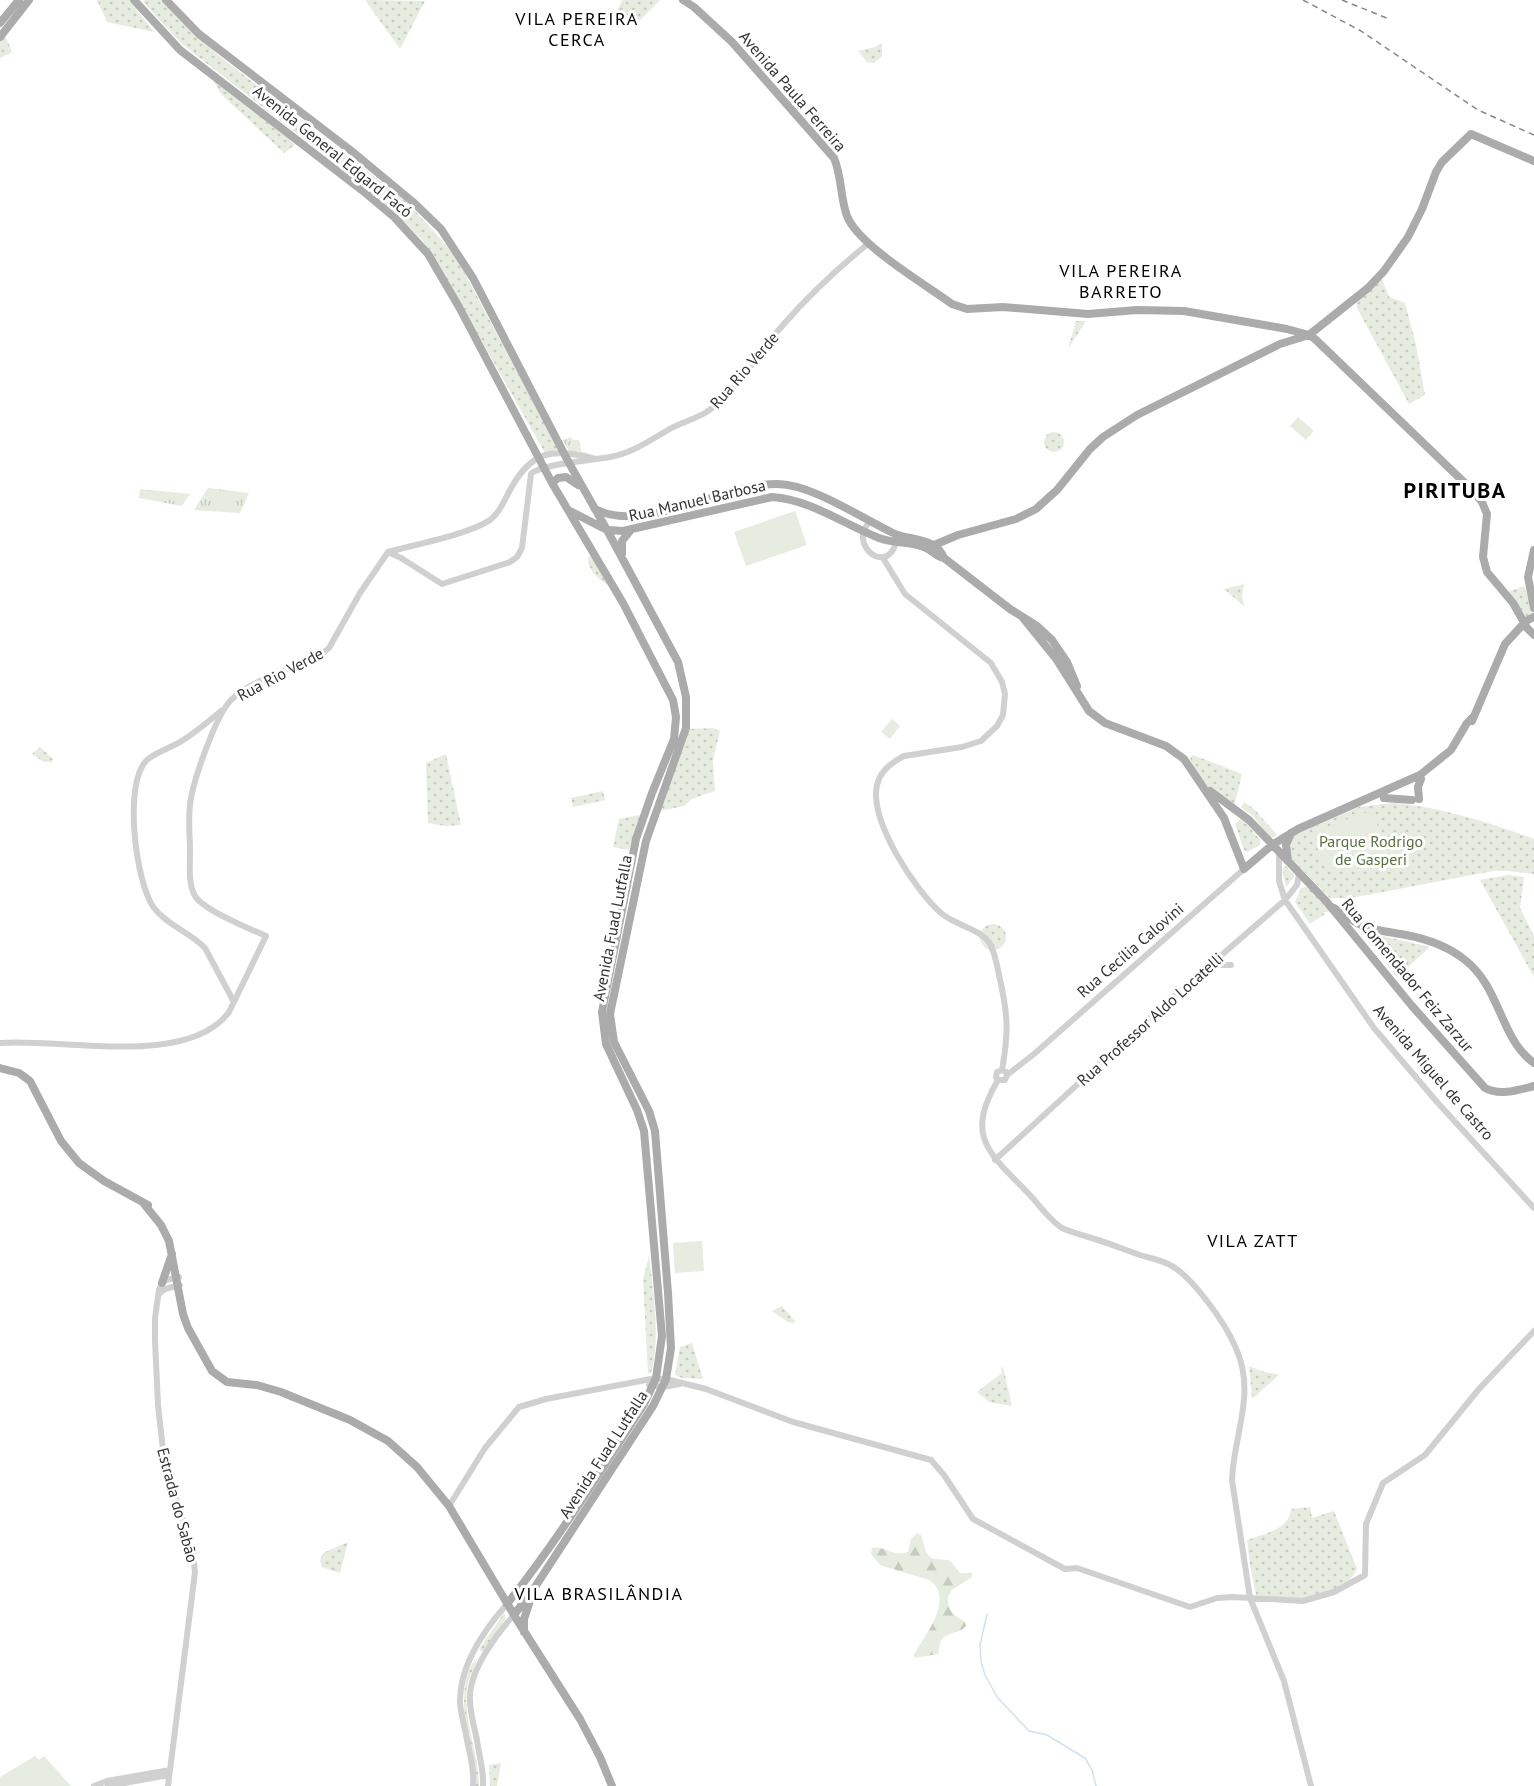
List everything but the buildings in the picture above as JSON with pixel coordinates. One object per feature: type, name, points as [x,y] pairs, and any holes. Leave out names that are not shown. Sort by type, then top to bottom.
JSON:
[{"type":"main road","points":[[0,23],[18,0]]},
{"type":"main road","points":[[0,37],[29,0]]},
{"type":"main road","name":"Avenida General Edgard Facó","points":[[134,0],[180,50],[363,191],[394,217],[418,242],[428,254],[459,307],[567,509]]},
{"type":"main road","name":"Avenida General Edgard Facó","points":[[166,0],[199,33],[354,153],[413,202],[441,229],[473,279],[595,509]]},
{"type":"main road","name":"Avenida Paula Ferreira","points":[[683,0],[694,7],[732,42],[834,158],[841,177],[844,207],[853,228],[869,243],[952,304],[963,309],[1024,308],[1088,314],[1166,310],[1279,327],[1309,335]]},
{"type":"main road","points":[[1280,344],[1309,335],[1368,288],[1384,271],[1416,224],[1436,172],[1456,146],[1471,134],[1534,161]]},
{"type":"main road","points":[[1279,327],[1282,336],[1280,344]]},
{"type":"main road","points":[[929,545],[1016,519],[1036,509],[1057,490],[1090,449],[1120,426],[1137,415],[1280,344],[1298,332]]},
{"type":"main road","points":[[1309,335],[1361,382],[1482,502],[1487,514],[1484,564],[1491,578],[1513,603],[1530,629]]},
{"type":"main road","points":[[552,483],[558,478],[566,477],[583,489]]},
{"type":"main road","name":"Rua Manuel Barbosa","points":[[595,509],[612,517],[626,518],[757,486],[776,484],[809,491],[897,539]]},
{"type":"main road","name":"Rua Manuel Barbosa","points":[[607,530],[630,531],[772,497],[789,498],[810,505],[864,531],[929,545]]},
{"type":"main road","points":[[567,509],[607,530]]},
{"type":"main road","name":"Avenida Fuad Lutfalla","points":[[567,509],[647,647],[674,700],[676,717],[672,744],[652,793],[633,852],[602,1011],[606,1044],[637,1110],[646,1144],[662,1336],[659,1383]]},
{"type":"main road","name":"Avenida Fuad Lutfalla","points":[[507,1604],[559,1543],[654,1406],[671,1348],[655,1131],[650,1111],[614,1042],[610,1014],[643,850],[686,728],[684,685],[678,662],[595,509]]},
{"type":"main road","points":[[622,558],[622,541],[630,531]]},
{"type":"main road","points":[[929,545],[1023,618],[1037,626],[1054,643],[1065,666]]},
{"type":"main road","points":[[1534,550],[1528,577],[1534,608]]},
{"type":"main road","points":[[1530,629],[1534,617]]},
{"type":"main road","points":[[1023,618],[1043,645],[1072,673],[1079,695],[1089,711],[1105,723],[1175,751],[1184,759],[1228,826],[1244,869]]},
{"type":"main road","points":[[1384,798],[1434,771],[1454,753],[1464,738],[1502,650],[1512,636],[1530,629]]},
{"type":"main road","points":[[1043,645],[1054,643]]},
{"type":"main road","points":[[1268,845],[1400,785],[1431,768],[1451,750],[1467,723],[1474,716]]},
{"type":"main road","points":[[1355,804],[1384,798],[1416,799],[1421,779]]},
{"type":"main road","name":"Rua Comendador Feiz Zarzur","points":[[1204,788],[1243,815],[1268,845],[1308,883],[1485,1088],[1492,1092],[1503,1093],[1534,1086]]},
{"type":"main road","points":[[1228,826],[1233,816],[1243,815]]},
{"type":"main road","points":[[1289,864],[1286,845],[1293,832]]},
{"type":"main road","name":"Rua Cecília Calovini","points":[[1244,869],[1268,845]]},
{"type":"main road","points":[[1297,885],[1308,883]]},
{"type":"main road","points":[[1329,906],[1363,926],[1429,941],[1466,961],[1491,990],[1516,1045],[1522,1054],[1534,1063]]},
{"type":"main road","points":[[1355,936],[1356,929],[1363,926]]},
{"type":"main road","points":[[0,1068],[19,1073],[30,1081],[61,1141],[79,1163],[104,1181],[155,1210],[166,1227],[174,1248],[178,1281]]},
{"type":"main road","points":[[144,1204],[165,1232],[172,1253],[185,1319],[194,1342],[208,1366],[227,1382],[257,1385],[281,1392],[350,1420],[383,1437],[417,1467],[449,1506],[590,1737],[612,1786]]},
{"type":"main road","points":[[162,1283],[172,1253]]},
{"type":"main road","name":"Avenida Fuad Lutfalla","points":[[514,1615],[535,1587],[559,1543]]},
{"type":"main road","points":[[524,1632],[526,1611],[535,1587]]},
{"type":"street","name":"Rua Rio Verde","points":[[531,474],[544,467],[631,452],[716,405],[783,324],[833,273],[869,243]]},
{"type":"street","name":"Rua Rio Verde","points":[[0,1043],[119,1047],[172,1044],[192,1039],[214,1028],[226,1016],[234,1002],[266,936],[219,914],[203,904],[194,894],[190,871],[190,806],[197,775],[221,711],[241,691],[320,655],[329,648],[360,594],[388,552],[488,522],[502,507],[521,471],[538,457],[564,452],[596,459]]},
{"type":"street","points":[[388,552],[442,584],[510,562],[517,557],[522,548],[531,474],[521,471]]},
{"type":"street","points":[[869,522],[862,537],[864,544],[875,556],[883,558],[905,594],[991,663],[1002,682],[1005,694],[1003,715],[991,734],[972,744],[915,754],[896,760],[884,771],[877,783],[876,799],[895,852],[921,891],[942,914],[981,935],[992,947],[1008,1021],[1005,1073]]},
{"type":"street","points":[[883,558],[892,552],[897,539]]},
{"type":"street","points":[[221,711],[182,741],[148,759],[138,775],[133,833],[134,845],[151,902],[171,925],[205,948],[234,1002]]},
{"type":"street","points":[[205,723],[211,723],[213,735]]},
{"type":"street","name":"Avenida Miguel de Castro","points":[[1278,853],[1279,882],[1285,900],[1374,1028],[1437,1102],[1534,1208]]},
{"type":"street","name":"Rua Cecília Calovini","points":[[995,1160],[982,1134],[985,1107],[998,1080],[1005,1080],[1005,1073],[1034,1054],[1244,869]]},
{"type":"street","name":"Rua Professor Aldo Locatelli","points":[[995,1160],[1209,965],[1285,900],[1297,885],[1299,874]]},
{"type":"street","points":[[1209,965],[1231,965]]},
{"type":"street","points":[[995,1160],[1062,1227],[1171,1266],[1217,1313],[1235,1345],[1243,1371],[1243,1418],[1232,1480],[1250,1598],[1284,1681],[1311,1786]]},
{"type":"street","points":[[162,1283],[178,1281]]},
{"type":"street","points":[[159,1295],[178,1281]]},
{"type":"street","name":"Estrada do Sabão","points":[[162,1283],[155,1318],[161,1443],[193,1553],[195,1572],[167,1786]]},
{"type":"street","points":[[449,1506],[485,1448],[519,1407],[546,1399],[643,1382],[680,1384],[716,1392],[793,1422],[931,1460],[944,1475],[973,1519],[1065,1569],[1077,1568],[1190,1607],[1217,1598],[1303,1601],[1329,1594],[1365,1575],[1366,1524],[1383,1483],[1425,1455],[1479,1389],[1534,1331]]},
{"type":"street","points":[[473,1786],[472,1766],[460,1703],[465,1669],[475,1650],[507,1604]]},
{"type":"street","points":[[483,1786],[469,1697],[475,1674],[483,1657],[514,1615]]},
{"type":"street","points":[[475,1650],[483,1657]]},
{"type":"street","points":[[108,1786],[155,1778],[170,1773]]},
{"type":"street","points":[[94,1786],[107,1781],[170,1773]]},
{"type":"street","points":[[155,1778],[161,1778],[167,1786]]},
{"type":"green space","points":[[97,0],[129,0],[154,32],[107,22]]},
{"type":"green space","points":[[161,0],[218,55],[407,202],[455,255],[558,449],[545,453],[423,241],[397,215],[183,45],[143,2]]},
{"type":"green space","points":[[365,0],[425,1],[400,49]]},
{"type":"green space","points":[[622,0],[660,0],[637,23],[629,24],[629,18],[616,14]]},
{"type":"green space","points":[[4,33],[12,52],[0,58],[0,38]]},
{"type":"green space","points":[[882,43],[882,56],[874,63],[867,62],[858,51],[875,47]]},
{"type":"green space","points":[[213,80],[295,145],[284,153],[221,94]]},
{"type":"green space","points":[[1382,279],[1389,297],[1405,303],[1416,345],[1425,395],[1409,404],[1357,308],[1356,303]]},
{"type":"green space","points":[[1076,321],[1086,321],[1068,349]]},
{"type":"green space","points":[[1298,417],[1314,431],[1306,440],[1290,426]]},
{"type":"green space","points":[[1054,432],[1061,435],[1064,442],[1061,449],[1054,452],[1047,449],[1044,442],[1047,435]]},
{"type":"green space","points":[[571,437],[572,440],[580,442],[581,451],[591,455],[570,453],[563,440]]},
{"type":"green space","points":[[208,488],[249,493],[240,513],[194,510]]},
{"type":"green space","points":[[140,489],[190,494],[182,506],[139,498]]},
{"type":"green space","points":[[795,511],[807,545],[746,566],[734,532]]},
{"type":"green space","points":[[591,556],[608,585],[592,570],[588,562]]},
{"type":"green space","points":[[1244,584],[1242,597],[1245,607],[1224,589]]},
{"type":"green space","points":[[1524,586],[1534,612],[1528,618],[1523,616],[1507,592]]},
{"type":"green space","points":[[892,719],[900,726],[890,739],[881,732]]},
{"type":"green space","points":[[713,728],[720,731],[713,760],[715,791],[692,799],[684,806],[660,811],[689,729]]},
{"type":"green space","points":[[40,747],[53,759],[52,762],[44,762],[32,754]]},
{"type":"green space","points":[[446,754],[461,825],[446,826],[428,823],[426,763]]},
{"type":"green space","points":[[1193,755],[1242,774],[1234,807],[1203,781],[1190,758]]},
{"type":"green space","points":[[603,791],[605,800],[573,807],[571,798]]},
{"type":"green space","points":[[1244,802],[1255,810],[1277,835],[1270,839],[1254,817],[1241,807]]},
{"type":"green space","name":"Parque Rodrigo de Gasperi","points":[[1392,803],[1464,816],[1534,839],[1534,874],[1493,871],[1351,898],[1330,898],[1289,856],[1291,840],[1297,834],[1359,807]]},
{"type":"green space","points":[[1372,810],[1386,849],[1327,871],[1313,832]]},
{"type":"green space","points":[[640,815],[629,850],[613,847],[619,819]]},
{"type":"green space","points":[[1241,819],[1260,840],[1260,845],[1247,852],[1244,850],[1235,824]]},
{"type":"green space","points":[[1285,865],[1295,876],[1286,887],[1282,870]]},
{"type":"green space","points":[[1508,875],[1524,877],[1520,908],[1534,936],[1534,977],[1480,880]]},
{"type":"green space","points":[[1301,888],[1310,888],[1332,912],[1324,912],[1325,914],[1310,924],[1295,902]]},
{"type":"green space","points":[[993,924],[1002,928],[1006,937],[1002,946],[993,950],[984,946],[980,937],[984,928]]},
{"type":"green space","points":[[1364,932],[1430,947],[1397,977],[1363,935]]},
{"type":"green space","points":[[702,1241],[704,1271],[675,1273],[673,1243]]},
{"type":"green space","points":[[649,1255],[656,1329],[651,1373],[648,1373],[643,1280]]},
{"type":"green space","points":[[782,1306],[795,1321],[794,1323],[788,1322],[772,1311]]},
{"type":"green space","points":[[692,1343],[703,1379],[682,1378],[675,1375],[680,1347]]},
{"type":"green space","points":[[1249,1366],[1279,1375],[1252,1399]]},
{"type":"green space","points":[[1003,1367],[1012,1406],[989,1402],[977,1392],[1002,1373],[1001,1368]]},
{"type":"green space","points":[[1310,1507],[1312,1518],[1334,1511],[1357,1569],[1342,1586],[1311,1598],[1292,1599],[1256,1595],[1247,1540],[1281,1526],[1286,1522],[1291,1509]]},
{"type":"green space","points":[[917,1533],[921,1535],[926,1552],[931,1558],[948,1560],[960,1573],[972,1573],[972,1577],[952,1590],[948,1597],[950,1610],[965,1622],[966,1626],[942,1639],[938,1654],[914,1658],[936,1617],[940,1596],[937,1588],[929,1580],[880,1565],[871,1554],[872,1548],[897,1553],[908,1552],[911,1539]]},
{"type":"green space","points":[[348,1542],[340,1573],[322,1567],[320,1561],[323,1553]]},
{"type":"green space","points":[[504,1613],[506,1618],[483,1652],[479,1649]]},
{"type":"green space","points":[[478,1658],[469,1681],[466,1701],[477,1762],[479,1786],[475,1786],[467,1738],[464,1699],[470,1668]]},
{"type":"green space","points":[[35,1756],[39,1760],[44,1756],[71,1786],[0,1786],[0,1777]]},
{"type":"green space","points":[[501,1763],[497,1786],[490,1786],[489,1765]]},
{"type":"waterway","points":[[987,1614],[980,1645],[981,1662],[997,1697],[1029,1731],[1047,1735],[1085,1758],[1092,1770],[1096,1786]]},
{"type":"railway","points":[[1303,0],[1361,31],[1478,110],[1534,135]]},
{"type":"railway","points":[[1342,0],[1389,19]]},
{"type":"district","name":"VILA PEREIRA CERCA","points":[[577,29]]},
{"type":"district","name":"VILA PEREIRA BARRETO","points":[[1121,281]]},
{"type":"district","name":"PIRITUBA","points":[[1455,490]]},
{"type":"district","name":"VILA ZATT","points":[[1253,1241]]},
{"type":"district","name":"VILA BRASILÂNDIA","points":[[599,1594]]}]
